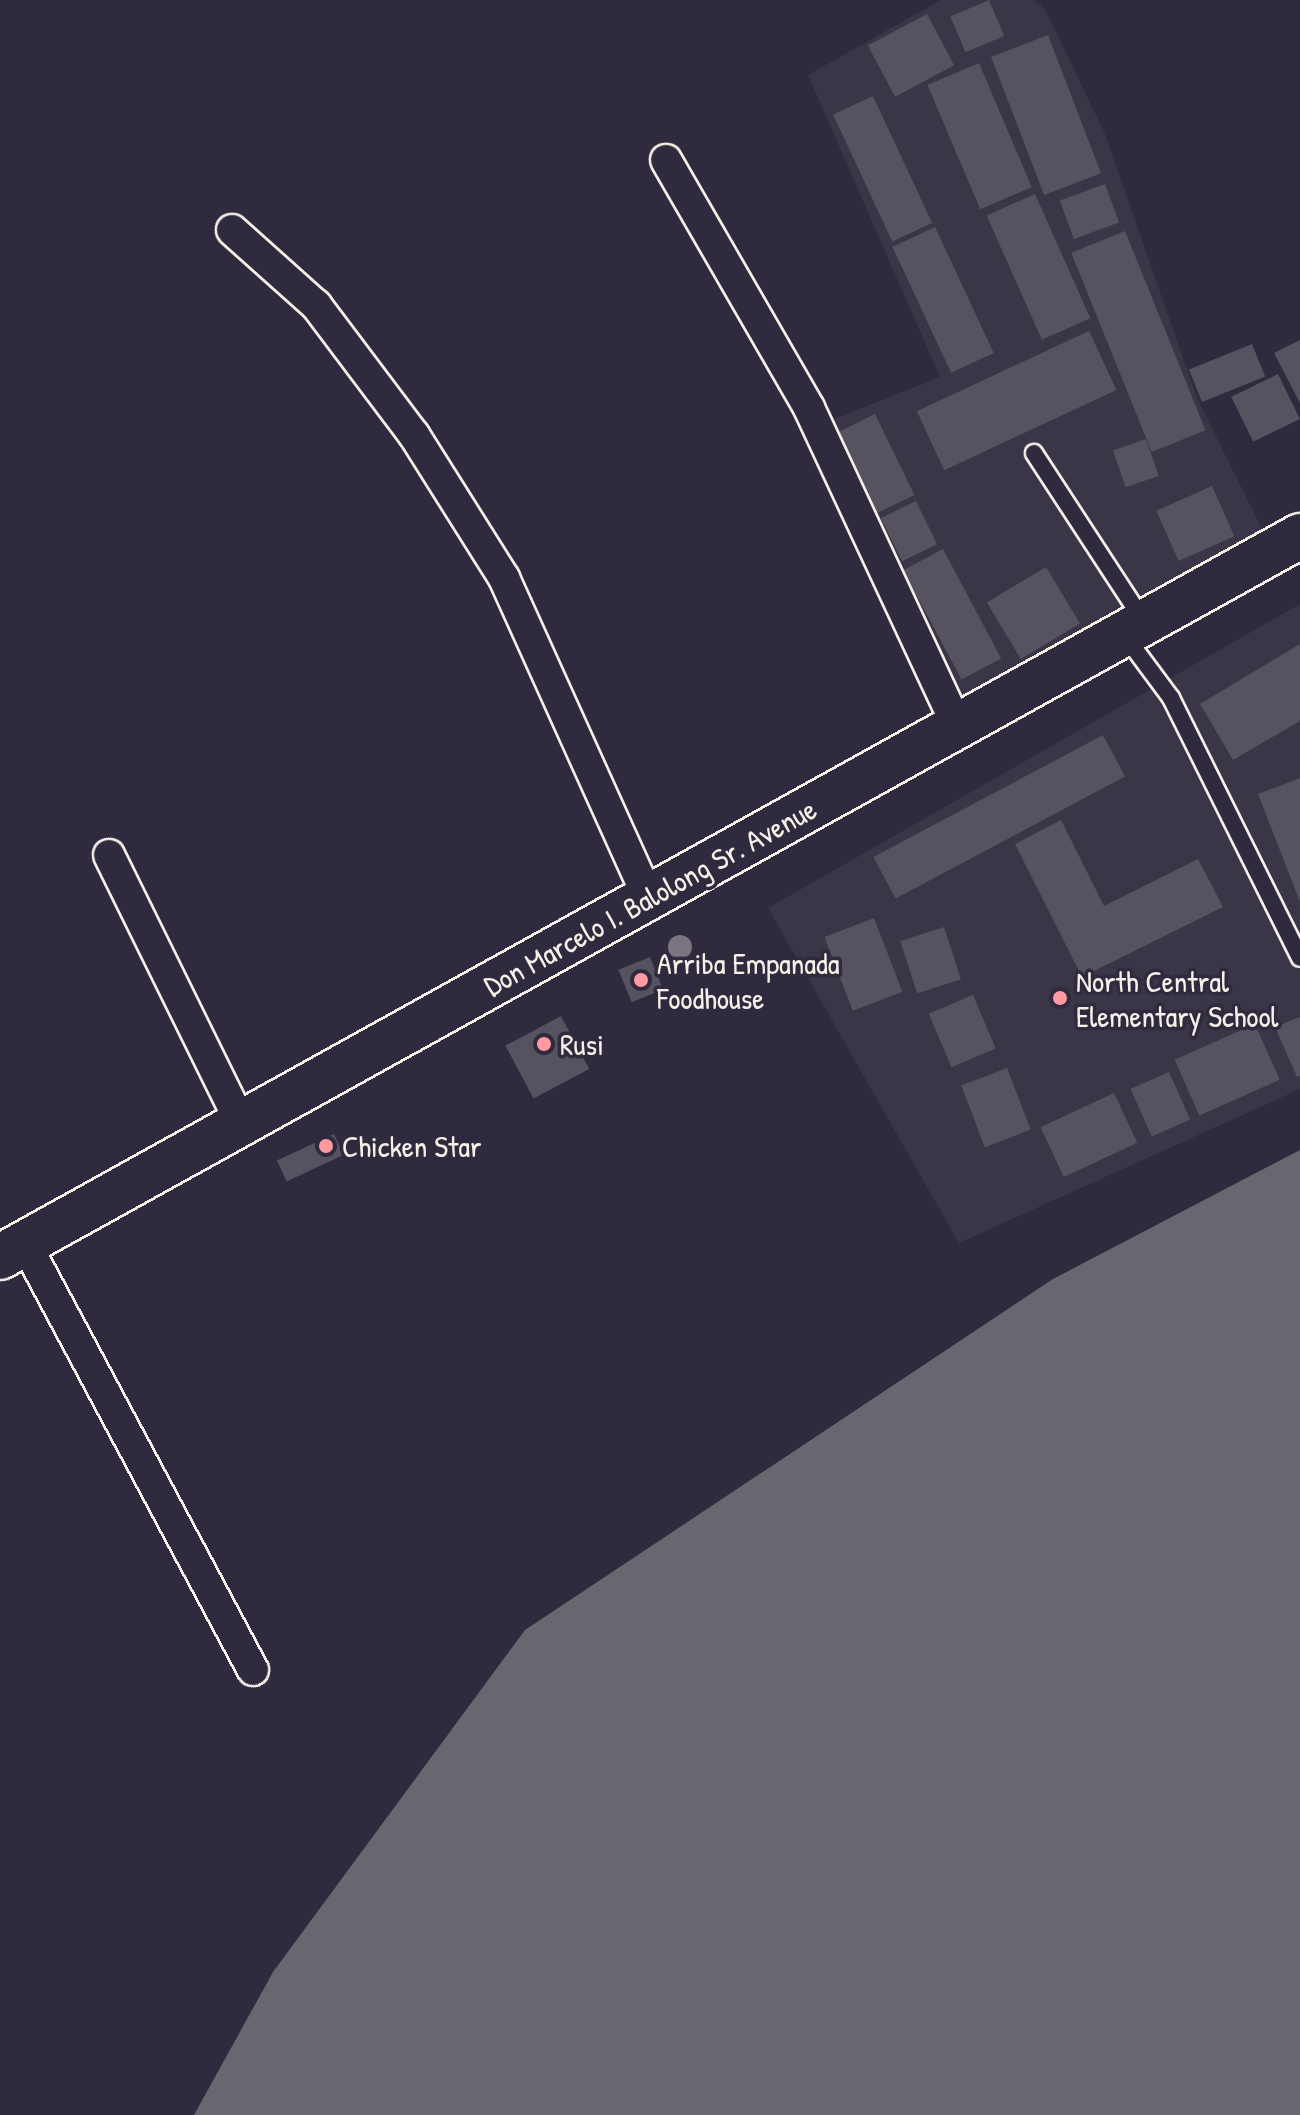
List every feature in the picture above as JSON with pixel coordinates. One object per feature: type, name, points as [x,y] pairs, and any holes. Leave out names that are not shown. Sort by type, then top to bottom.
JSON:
[{"type":"main road","name":"Don Marcelo I. Balolong Sr. Avenue","points":[[13,1250],[240,1121],[649,899],[1300,536]]},
{"type":"street","points":[[666,160],[809,408],[958,727]]},
{"type":"street","points":[[232,230],[316,305],[414,435],[504,578],[649,899]]},
{"type":"street","points":[[109,855],[240,1121]]},
{"type":"street","points":[[13,1250],[253,1670]]},
{"type":"lane","points":[[1034,453],[1171,698],[1300,958]]},
{"type":"shaded area","points":[[941,0],[1034,0],[1045,9],[1105,134],[1197,398],[1265,535],[960,698],[829,421],[940,377],[808,75]]},
{"type":"shaded area","name":"North Central Elementary School","points":[[1300,604],[1300,1089],[959,1243],[768,908]]},
{"type":"shaded area","points":[[1300,1150],[1300,2115],[194,2115],[273,1972],[525,1630],[1053,1279]]},
{"type":"building","points":[[989,0],[1004,36],[966,52],[950,16]]},
{"type":"building","points":[[927,14],[954,65],[895,97],[868,45]]},
{"type":"building","points":[[1048,35],[1101,173],[1044,195],[991,57]]},
{"type":"building","points":[[979,63],[1032,187],[980,209],[927,85]]},
{"type":"building","points":[[873,96],[932,223],[892,241],[833,115]]},
{"type":"building","points":[[1105,184],[1119,223],[1074,239],[1060,200]]},
{"type":"building","points":[[1035,194],[1090,318],[1042,340],[987,216]]},
{"type":"building","points":[[935,227],[994,353],[951,373],[892,247]]},
{"type":"building","points":[[1125,231],[1206,430],[1152,452],[1071,253]]},
{"type":"building","points":[[1089,331],[1116,390],[944,470],[917,411]]},
{"type":"building","points":[[1300,340],[1300,403],[1274,353]]},
{"type":"building","points":[[1252,344],[1265,376],[1202,402],[1189,369]]},
{"type":"building","points":[[1278,374],[1300,419],[1253,442],[1231,397]]},
{"type":"building","points":[[875,414],[914,495],[877,513],[837,432]]},
{"type":"building","points":[[1146,439],[1159,476],[1126,487],[1113,450]]},
{"type":"building","points":[[1212,486],[1234,536],[1179,561],[1156,511]]},
{"type":"building","points":[[916,501],[937,544],[902,561],[881,518]]},
{"type":"building","points":[[943,549],[1001,658],[961,680],[903,570]]},
{"type":"building","points":[[1046,567],[1080,624],[1021,659],[987,603]]},
{"type":"building","points":[[1300,644],[1300,721],[1233,760],[1200,704]]},
{"type":"building","points":[[1103,735],[1125,776],[895,899],[873,857]]},
{"type":"building","points":[[1300,778],[1300,902],[1258,794]]},
{"type":"building","points":[[1061,820],[1104,906],[1198,859],[1223,907],[1082,977],[1015,844]]},
{"type":"building","points":[[874,918],[902,992],[853,1011],[825,937]]},
{"type":"building","points":[[944,927],[961,979],[917,994],[900,941]]},
{"type":"building","points":[[650,957],[663,989],[632,1002],[618,970]]},
{"type":"building","points":[[973,995],[996,1048],[951,1067],[929,1014]]},
{"type":"building","points":[[561,1016],[589,1069],[534,1099],[505,1046]]},
{"type":"building","points":[[1300,1017],[1300,1076],[1297,1077],[1275,1027]]},
{"type":"building","points":[[1255,1024],[1280,1080],[1199,1116],[1175,1060]]},
{"type":"building","points":[[1007,1068],[1031,1130],[985,1147],[961,1086]]},
{"type":"building","points":[[1169,1072],[1190,1120],[1152,1137],[1131,1089]]},
{"type":"building","points":[[1114,1093],[1137,1143],[1064,1177],[1041,1127]]},
{"type":"building","points":[[334,1134],[344,1155],[287,1181],[277,1161]]},
{"type":"place","name":"Arriba Empanada Foodhouse","points":[[641,980]]},
{"type":"place","name":"North Central Elementary School","points":[[1060,998]]},
{"type":"place","name":"Rusi","points":[[544,1044]]},
{"type":"place","name":"Chicken Star","points":[[326,1146]]}]
